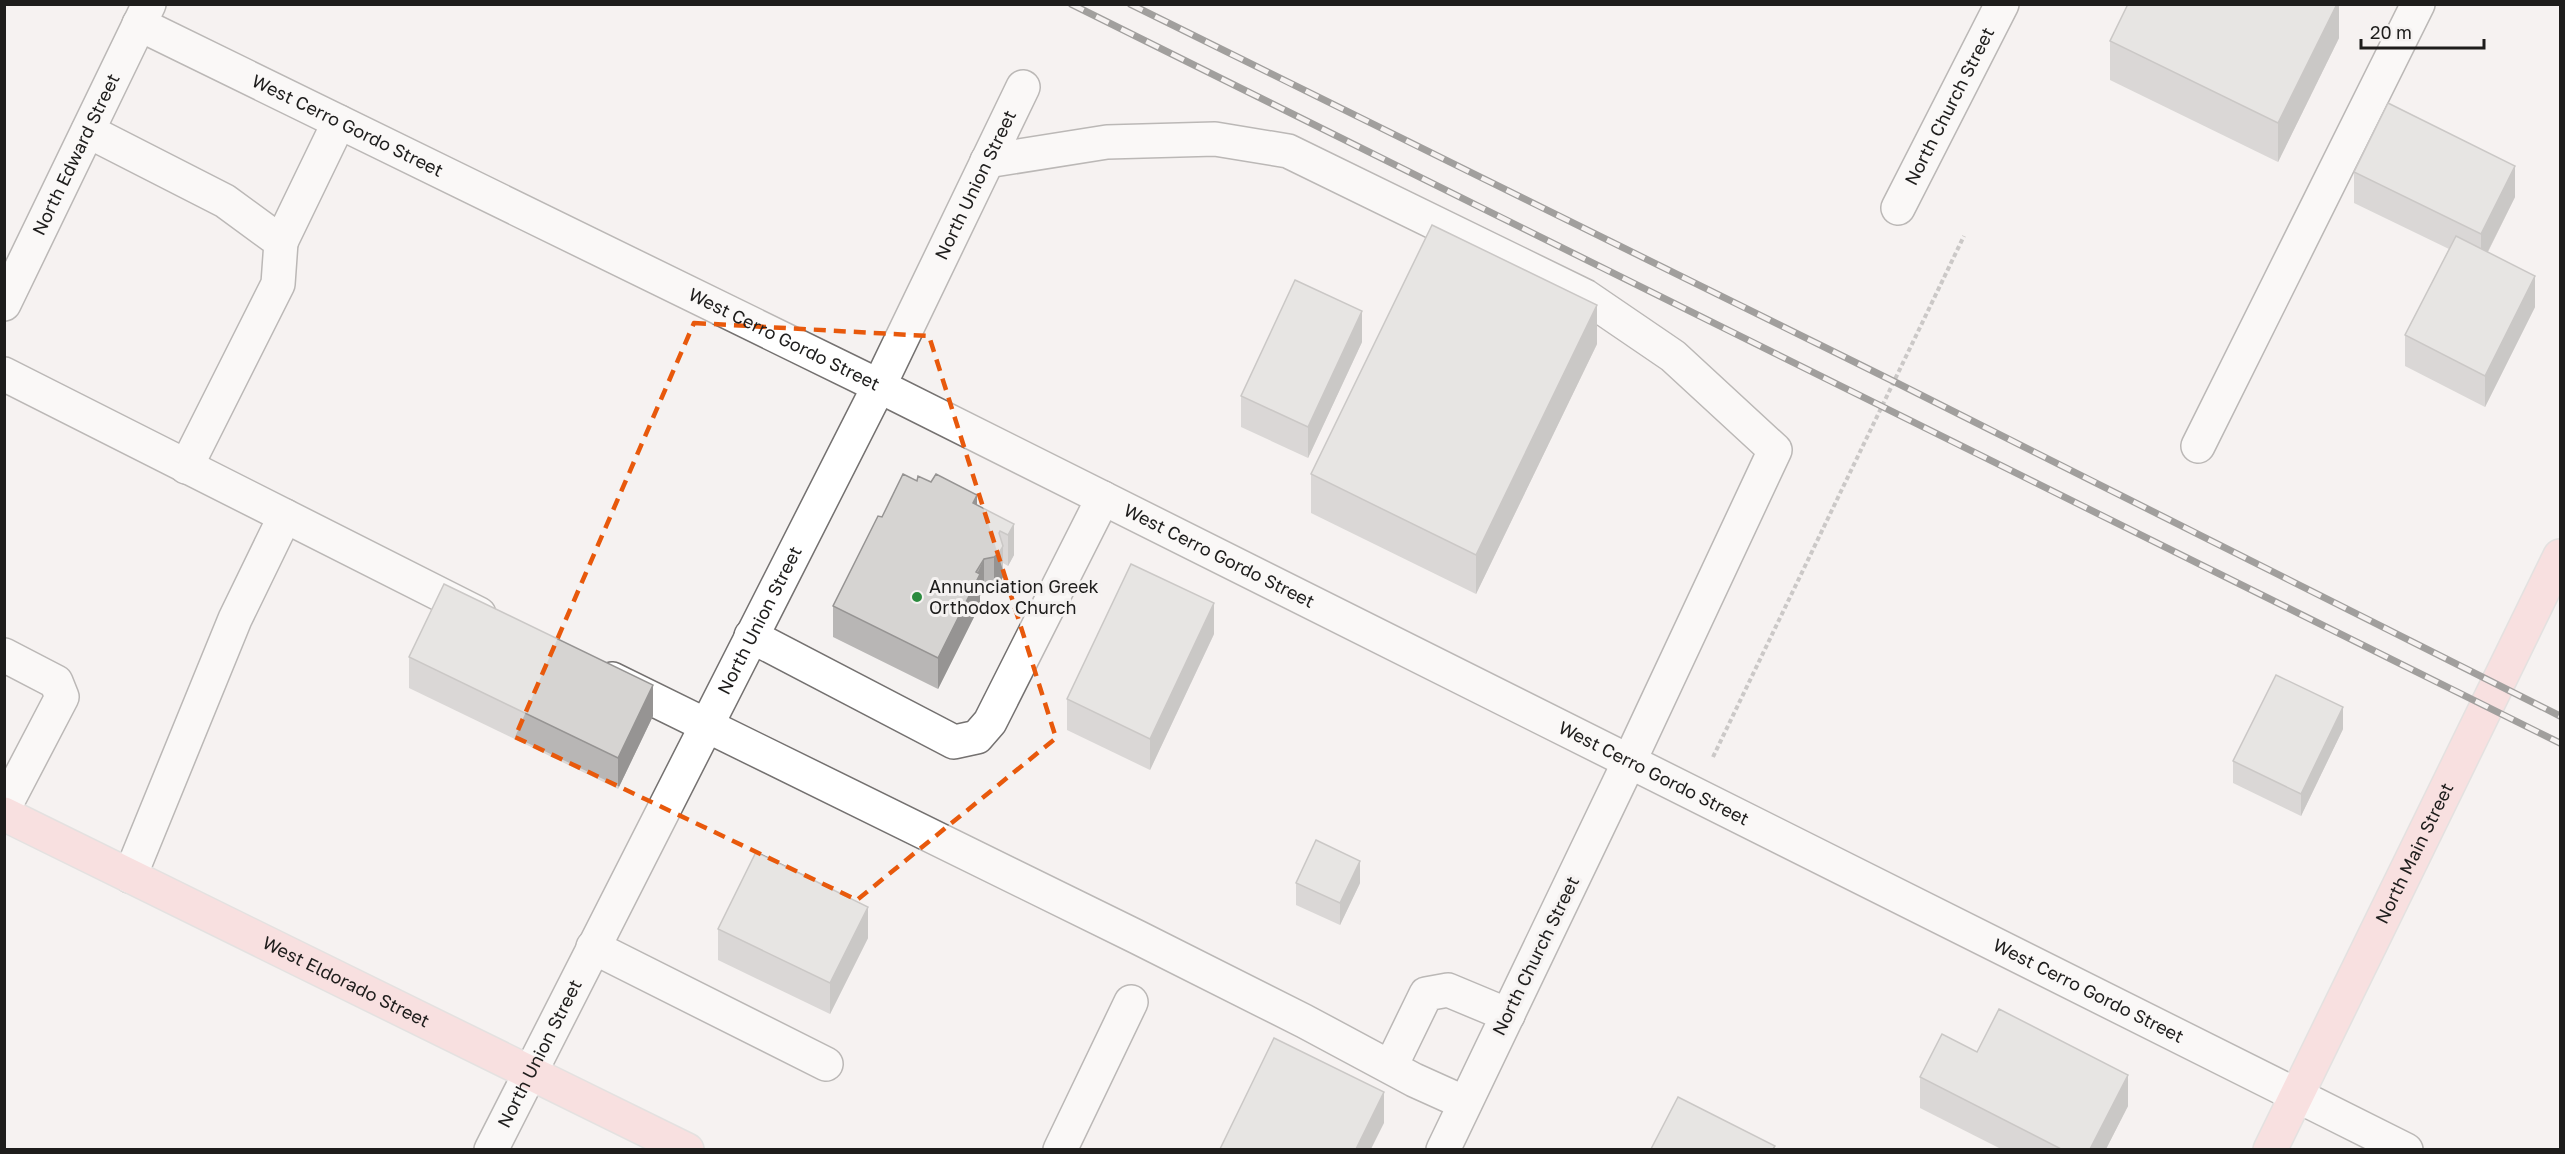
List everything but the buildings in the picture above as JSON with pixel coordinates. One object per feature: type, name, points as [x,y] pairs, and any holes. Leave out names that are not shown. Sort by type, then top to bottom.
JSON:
[{"type":"main road","name":"North Main Street","points":[[2270,1149],[2560,556]]},
{"type":"main road","name":"West Eldorado Street","points":[[4,814],[687,1149]]},
{"type":"street","name":"North Church Street","points":[[1898,208],[2002,4]]},
{"type":"street","points":[[2198,446],[2418,4]]},
{"type":"street","name":"West Cerro Gordo Street","points":[[146,10],[339,122],[879,386],[2406,1149]]},
{"type":"street","name":"North Edward Street","points":[[4,304],[146,10]]},
{"type":"street","name":"North Union Street","points":[[491,1149],[879,386],[1023,87]]},
{"type":"street","points":[[186,467],[278,284],[281,242],[339,122]]},
{"type":"street","points":[[88,131],[225,201],[281,242]]},
{"type":"street","name":"North Church Street","points":[[987,161],[1118,142],[1215,139],[1288,151],[1586,296],[1673,356],[1775,450],[1629,762],[1443,1149]]},
{"type":"street","points":[[4,374],[509,630]]},
{"type":"street","points":[[751,636],[945,738],[954,742],[977,737],[990,722],[1103,498]]},
{"type":"street","points":[[130,876],[235,619],[285,516]]},
{"type":"street","points":[[4,655],[56,682],[62,697],[4,808]]},
{"type":"street","points":[[582,665],[1137,937],[1391,1066],[1414,1080],[1465,1103]]},
{"type":"street","points":[[593,947],[826,1064]]},
{"type":"street","points":[[1391,1066],[1426,994],[1448,990],[1508,1016]]},
{"type":"street","points":[[1060,1149],[1131,1002]]},
{"type":"path","points":[[1713,757],[1964,236]]},
{"type":"highlighted area","points":[[694,323],[929,336],[1056,738],[857,900],[515,737]]},
{"type":"railway","points":[[1071,4],[2560,743]]},
{"type":"railway","points":[[1130,4],[1895,382],[2560,716]]},
{"type":"place","name":"Annunciation Greek Orthodox Church","points":[[917,597]]}]
